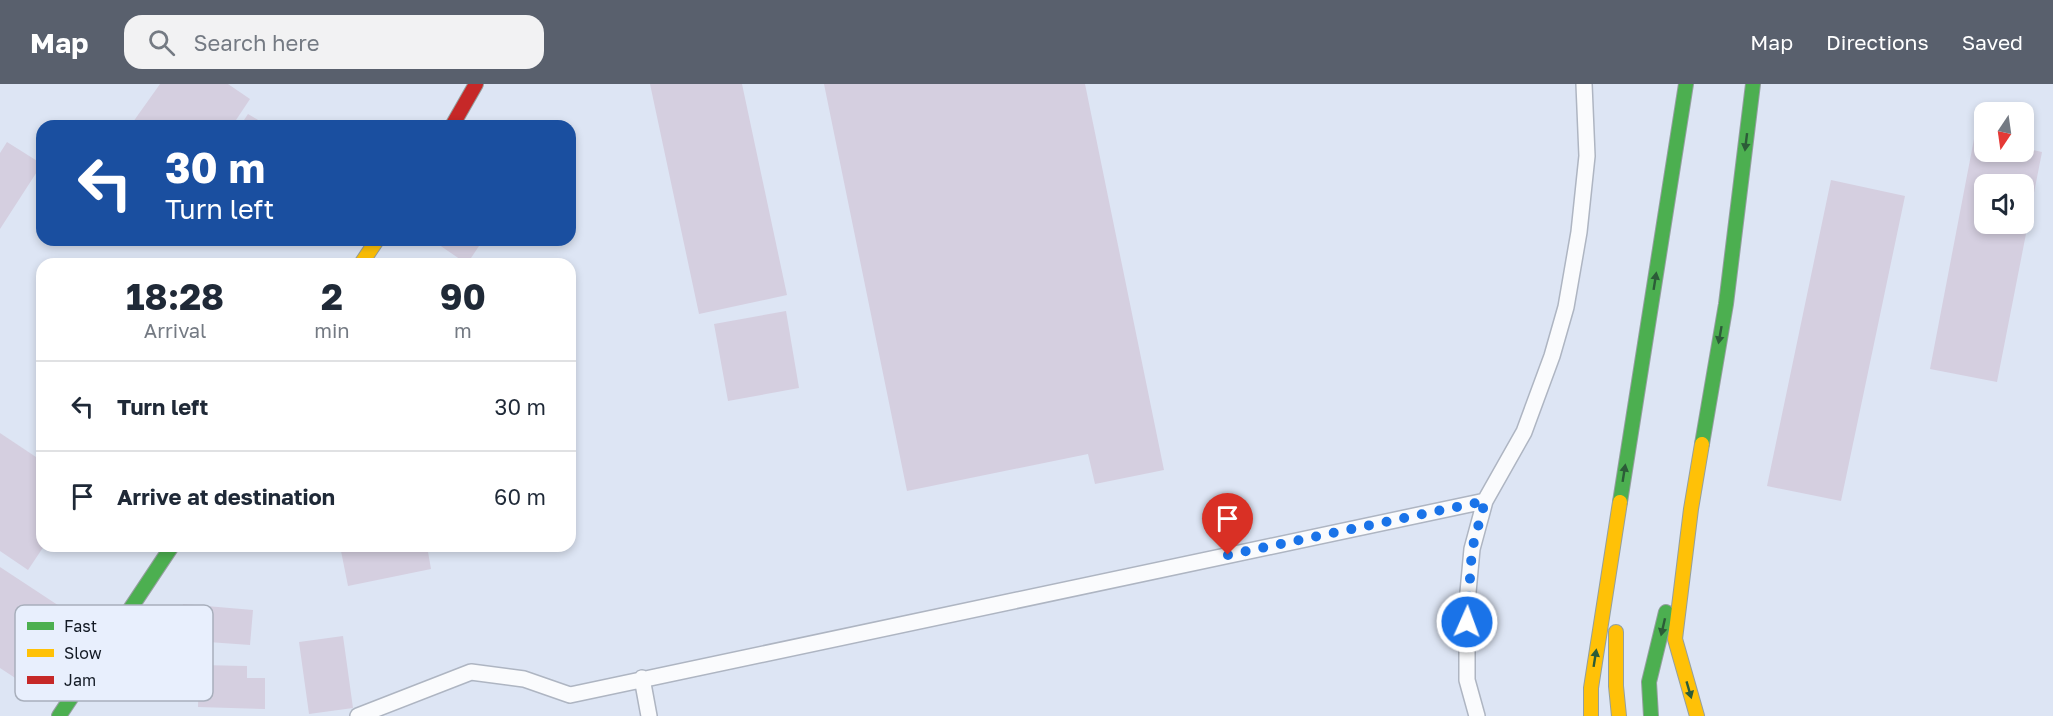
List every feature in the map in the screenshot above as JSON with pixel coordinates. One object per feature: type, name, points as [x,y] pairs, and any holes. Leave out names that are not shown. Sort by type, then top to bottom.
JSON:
[{"type":"main road","points":[[455,120],[476,84]]},
{"type":"main road","points":[[1591,716],[1591,688],[1686,84]]},
{"type":"main road","points":[[1697,716],[1675,639],[1691,509],[1726,304],[1753,84]]},
{"type":"main road","points":[[1652,716],[1650,682],[1691,509]]},
{"type":"main road","points":[[1615,531],[1616,686],[1619,716]]},
{"type":"main road","points":[[133,605],[168,552]]},
{"type":"main road","points":[[59,716],[69,701]]},
{"type":"lane","points":[[1476,716],[1467,680],[1467,603],[1472,549],[1485,501],[1524,432],[1552,356],[1566,307],[1579,232],[1587,156],[1584,84]]},
{"type":"lane","points":[[358,716],[471,672],[524,679],[570,695],[1485,501]]},
{"type":"lane","points":[[642,678],[649,716]]},
{"type":"building","points":[[160,84],[228,84],[250,99],[236,120],[134,120]]},
{"type":"building","points":[[650,84],[742,84],[787,295],[699,314]]},
{"type":"building","points":[[824,84],[1085,84],[1164,470],[1095,484],[1088,454],[907,491]]},
{"type":"building","points":[[248,114],[258,120],[244,120]]},
{"type":"building","points":[[1974,139],[1974,162],[2034,162],[2034,150],[2042,152],[2034,193],[2034,174],[1974,174],[1974,234],[2026,234],[1997,382],[1930,369]]},
{"type":"building","points":[[7,142],[36,160],[36,173],[0,229],[0,153]]},
{"type":"building","points":[[1831,180],[1905,196],[1841,501],[1767,486]]},
{"type":"building","points":[[441,246],[479,246],[471,258],[458,258]]},
{"type":"building","points":[[786,311],[799,388],[728,401],[714,324]]},
{"type":"building","points":[[0,433],[36,457],[36,552],[40,552],[28,570],[0,551]]},
{"type":"building","points":[[341,552],[428,552],[431,569],[348,586]]},
{"type":"building","points":[[0,567],[58,605],[15,605],[15,678],[0,668]]},
{"type":"building","points":[[213,607],[253,610],[250,645],[213,642]]},
{"type":"building","points":[[343,636],[353,708],[309,714],[299,642]]},
{"type":"building","points":[[213,665],[247,666],[247,678],[265,678],[265,709],[198,707],[198,701],[213,701]]},
{"type":"traffic: fast","points":[[1620,502],[1686,84]]},
{"type":"traffic: fast","points":[[1702,444],[1726,304],[1753,84]]},
{"type":"traffic: fast","points":[[133,605],[168,552]]},
{"type":"traffic: fast","points":[[1651,716],[1649,682],[1666,612]]},
{"type":"traffic: fast","points":[[59,716],[69,701]]},
{"type":"traffic: slow","points":[[365,258],[373,246]]},
{"type":"traffic: slow","points":[[1697,716],[1675,639],[1691,509],[1702,444]]},
{"type":"traffic: slow","points":[[1591,716],[1591,688],[1620,502]]},
{"type":"traffic: slow","points":[[1616,632],[1616,686],[1619,716]]},
{"type":"traffic: jam","points":[[455,120],[476,84]]},
{"type":"route","points":[[1228,555],[1485,501],[1472,549],[1467,622]]}]
